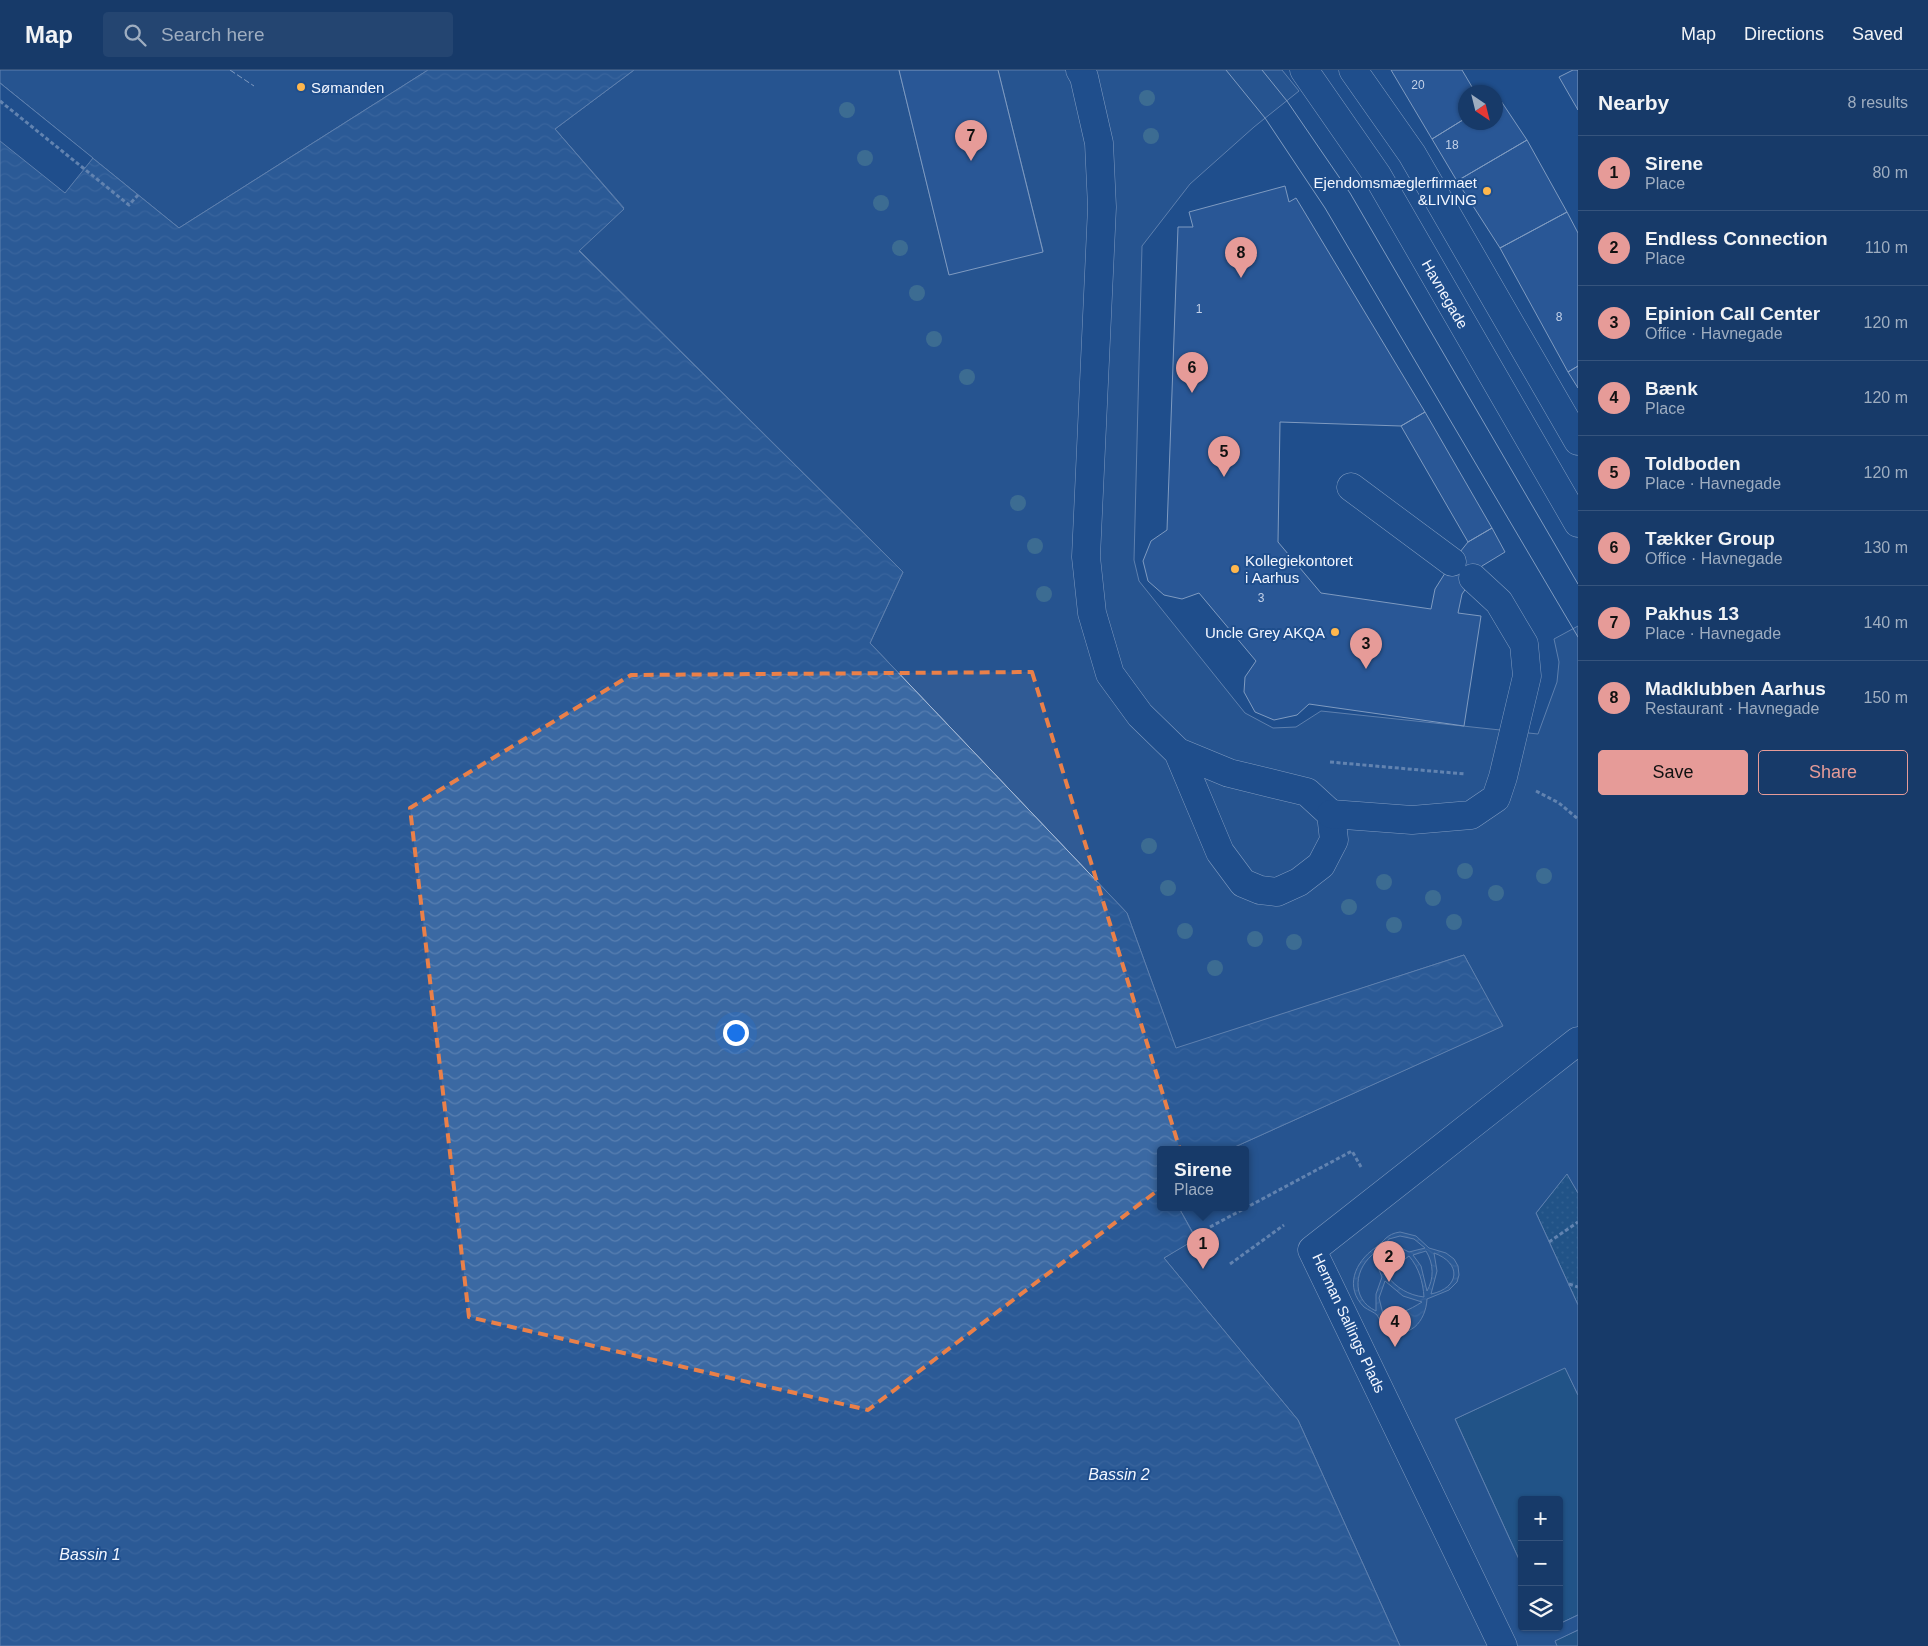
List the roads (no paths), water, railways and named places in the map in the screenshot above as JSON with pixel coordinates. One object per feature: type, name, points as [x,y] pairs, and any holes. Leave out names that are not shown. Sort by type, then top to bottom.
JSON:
[{"type":"street","points":[[1080,70],[1084,77],[1099,143],[1102,207],[1086,557],[1092,613],[1110,674],[1140,716],[1178,752],[1229,773],[1307,792],[1331,814],[1412,820],[1471,815],[1496,798],[1504,777],[1527,676],[1524,644],[1499,602],[1462,570],[1351,487]]},
{"type":"street","name":"Havnegade","points":[[1304,70],[1377,176],[1578,523]]},
{"type":"street","points":[[1353,70],[1412,154],[1578,441]]},
{"type":"street","points":[[1178,752],[1220,852],[1243,883],[1260,890],[1277,892],[1299,882],[1321,865],[1334,840],[1331,814]]},
{"type":"street","name":"Herman Sallings Plads","points":[[1503,1646],[1312,1250],[1578,1041]]},
{"type":"water","points":[[428,70],[634,70],[555,129],[624,209],[579,251],[903,572],[870,643],[1127,913],[1176,1048],[1464,955],[1503,1026],[1237,1146],[1157,1146],[1157,1211],[1181,1211],[1196,1239],[1164,1258],[1298,1420],[1400,1646],[0,1646],[0,83],[179,228]]},
{"type":"water","points":[[1400,1232],[1416,1236],[1429,1248],[1446,1253],[1454,1259],[1458,1266],[1459,1275],[1457,1282],[1449,1290],[1427,1299],[1423,1315],[1415,1327],[1409,1331],[1402,1332],[1386,1327],[1377,1315],[1364,1307],[1354,1291],[1353,1283],[1354,1275],[1362,1260],[1386,1238]],"holes":[[[1400,1236],[1414,1239],[1425,1248],[1409,1252],[1399,1247],[1384,1246],[1389,1239]],[[1385,1249],[1405,1253],[1385,1271],[1381,1259],[1382,1250]],[[1426,1251],[1431,1261],[1432,1271],[1431,1282],[1427,1291],[1421,1266],[1413,1255]],[[1376,1252],[1377,1265],[1382,1277],[1376,1294],[1376,1311],[1362,1299],[1359,1291],[1359,1274],[1363,1266]],[[1434,1253],[1443,1257],[1449,1263],[1454,1275],[1448,1286],[1441,1291],[1431,1294],[1437,1271]],[[1409,1256],[1420,1275],[1424,1297],[1413,1295],[1403,1290],[1387,1276],[1393,1268]],[[1385,1281],[1403,1296],[1422,1302],[1403,1312],[1383,1314],[1379,1298]]]},
{"type":"tram line","points":[[1226,70],[1265,118],[1325,208],[1578,637]]},
{"type":"tram line","points":[[1262,70],[1287,101],[1350,193],[1578,584]]},
{"type":"place","name":"Sømanden","points":[[301,87]]},
{"type":"place","name":"Pakhus 13","points":[[971,161]]},
{"type":"place","name":"Ejendomsmæglerfirmaet &LIVING","points":[[1487,191]]},
{"type":"place","name":"Madklubben Aarhus","points":[[1241,278]]},
{"type":"place","name":"Tækker Group","points":[[1192,393]]},
{"type":"place","name":"Toldboden","points":[[1224,477]]},
{"type":"place","name":"Kollegiekontoret i Aarhus","points":[[1235,569]]},
{"type":"place","name":"Uncle Grey AKQA","points":[[1335,632]]},
{"type":"place","name":"Epinion Call Center","points":[[1366,669]]},
{"type":"place","name":"Sirene","points":[[1203,1269]]},
{"type":"place","name":"Endless Connection","points":[[1389,1282]]},
{"type":"place","name":"Bænk","points":[[1395,1347]]},
{"type":"water label","name":"Bassin 2","points":[[1119,1474]]},
{"type":"water label","name":"Bassin 1","points":[[90,1554]]}]
